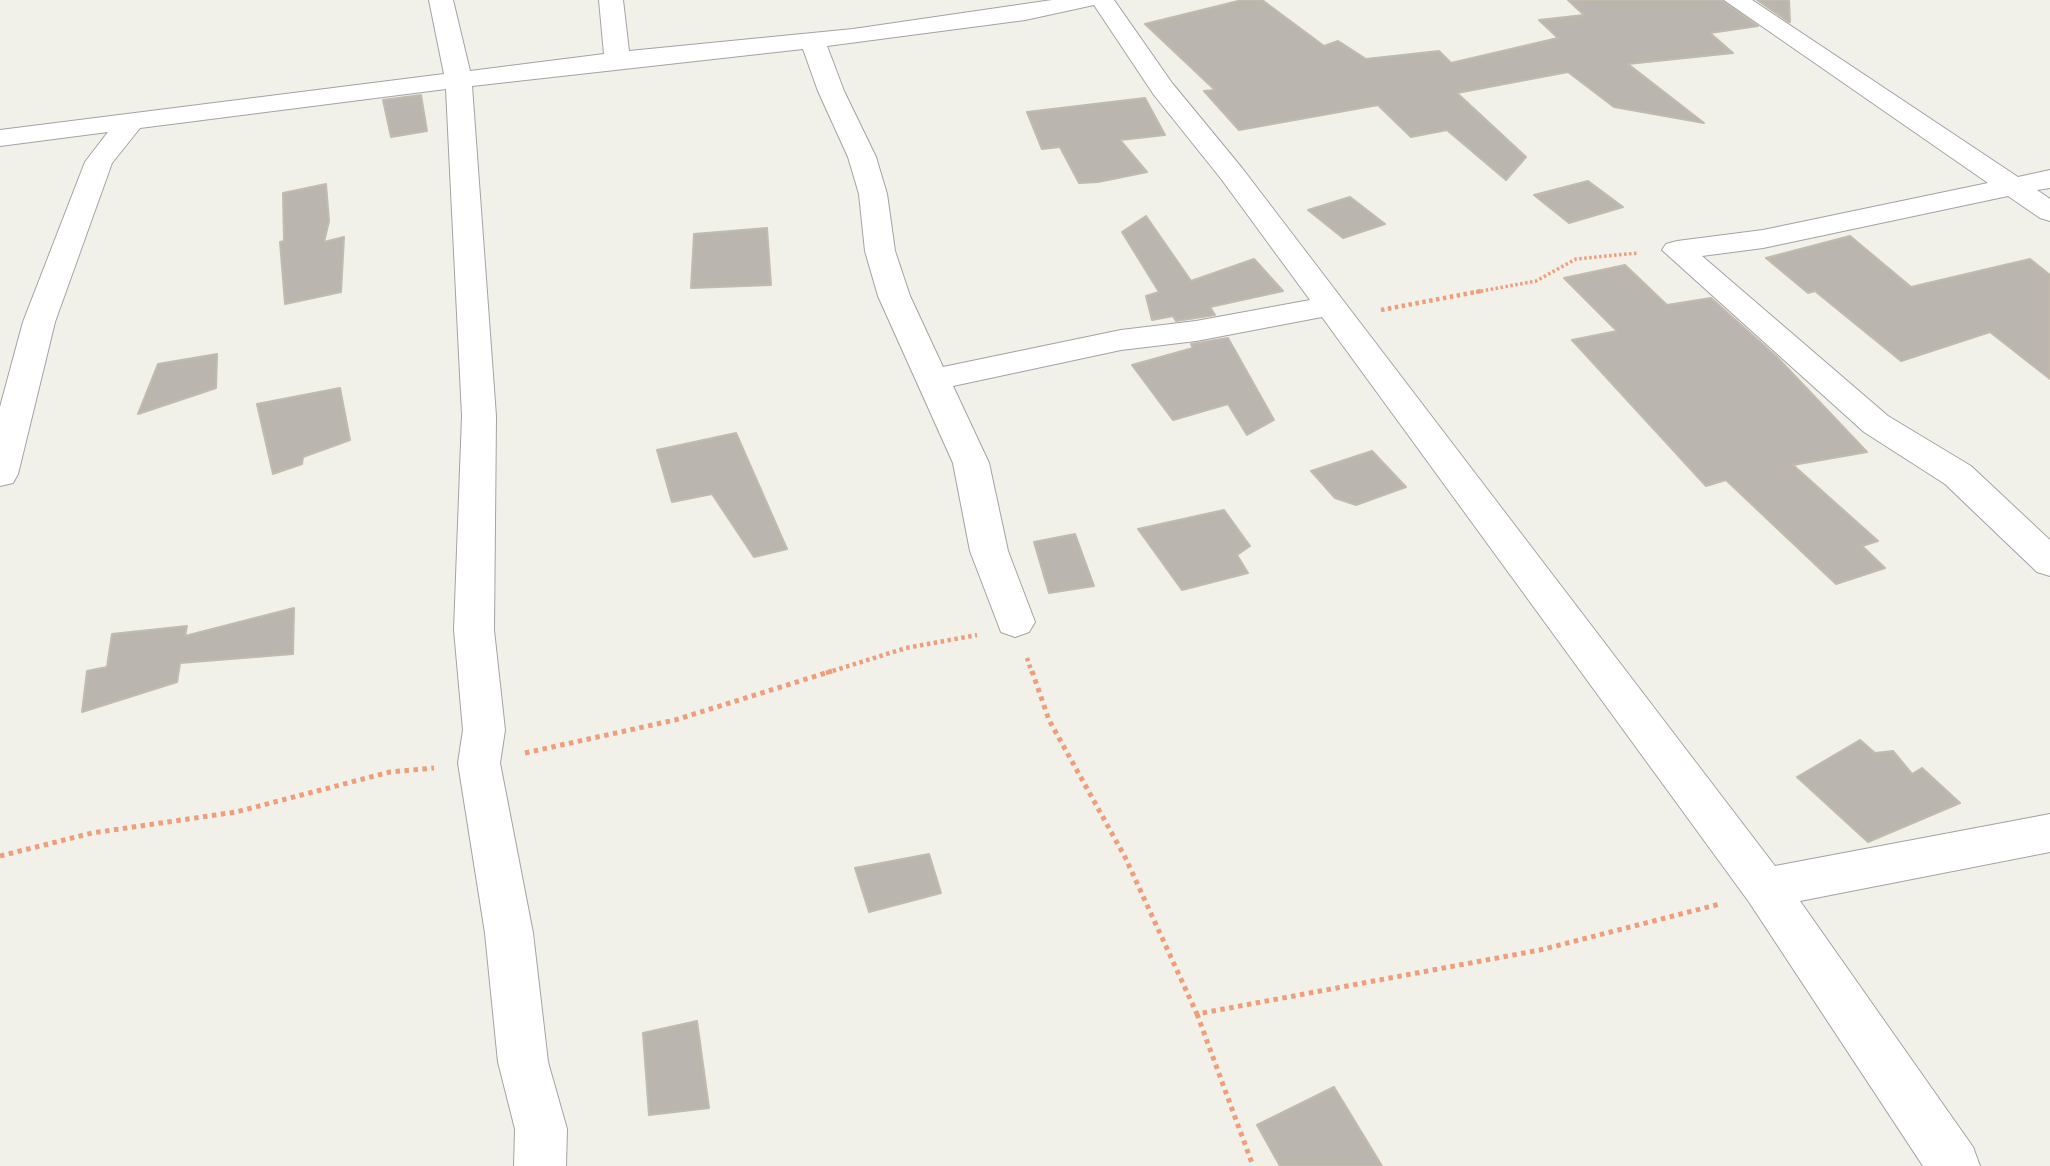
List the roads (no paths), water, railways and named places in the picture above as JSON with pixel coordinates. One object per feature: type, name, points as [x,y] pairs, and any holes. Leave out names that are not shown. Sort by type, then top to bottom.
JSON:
[{"type":"street","points":[[441,0],[459,81],[479,416],[474,630],[484,730],[479,763],[509,933],[523,1062],[541,1129],[540,1166]]},
{"type":"street","points":[[611,0],[617,60]]},
{"type":"street","points":[[0,138],[617,60],[813,41],[967,21],[1086,0]]},
{"type":"street","points":[[1101,0],[1163,89],[1232,174],[1769,894],[1954,1166]]},
{"type":"street","points":[[1736,0],[2014,185],[2050,212]]},
{"type":"street","points":[[813,41],[831,91],[862,157],[873,194],[880,251],[894,296],[971,463],[989,551],[1015,622]]},
{"type":"street","points":[[0,474],[39,322],[58,266],[99,162],[132,121]]},
{"type":"street","points":[[2050,178],[1763,239],[1678,250],[1876,424],[1958,475],[2050,562]]},
{"type":"street","points":[[933,380],[1122,340],[1334,311]]},
{"type":"street","points":[[1769,894],[2050,833]]}]
